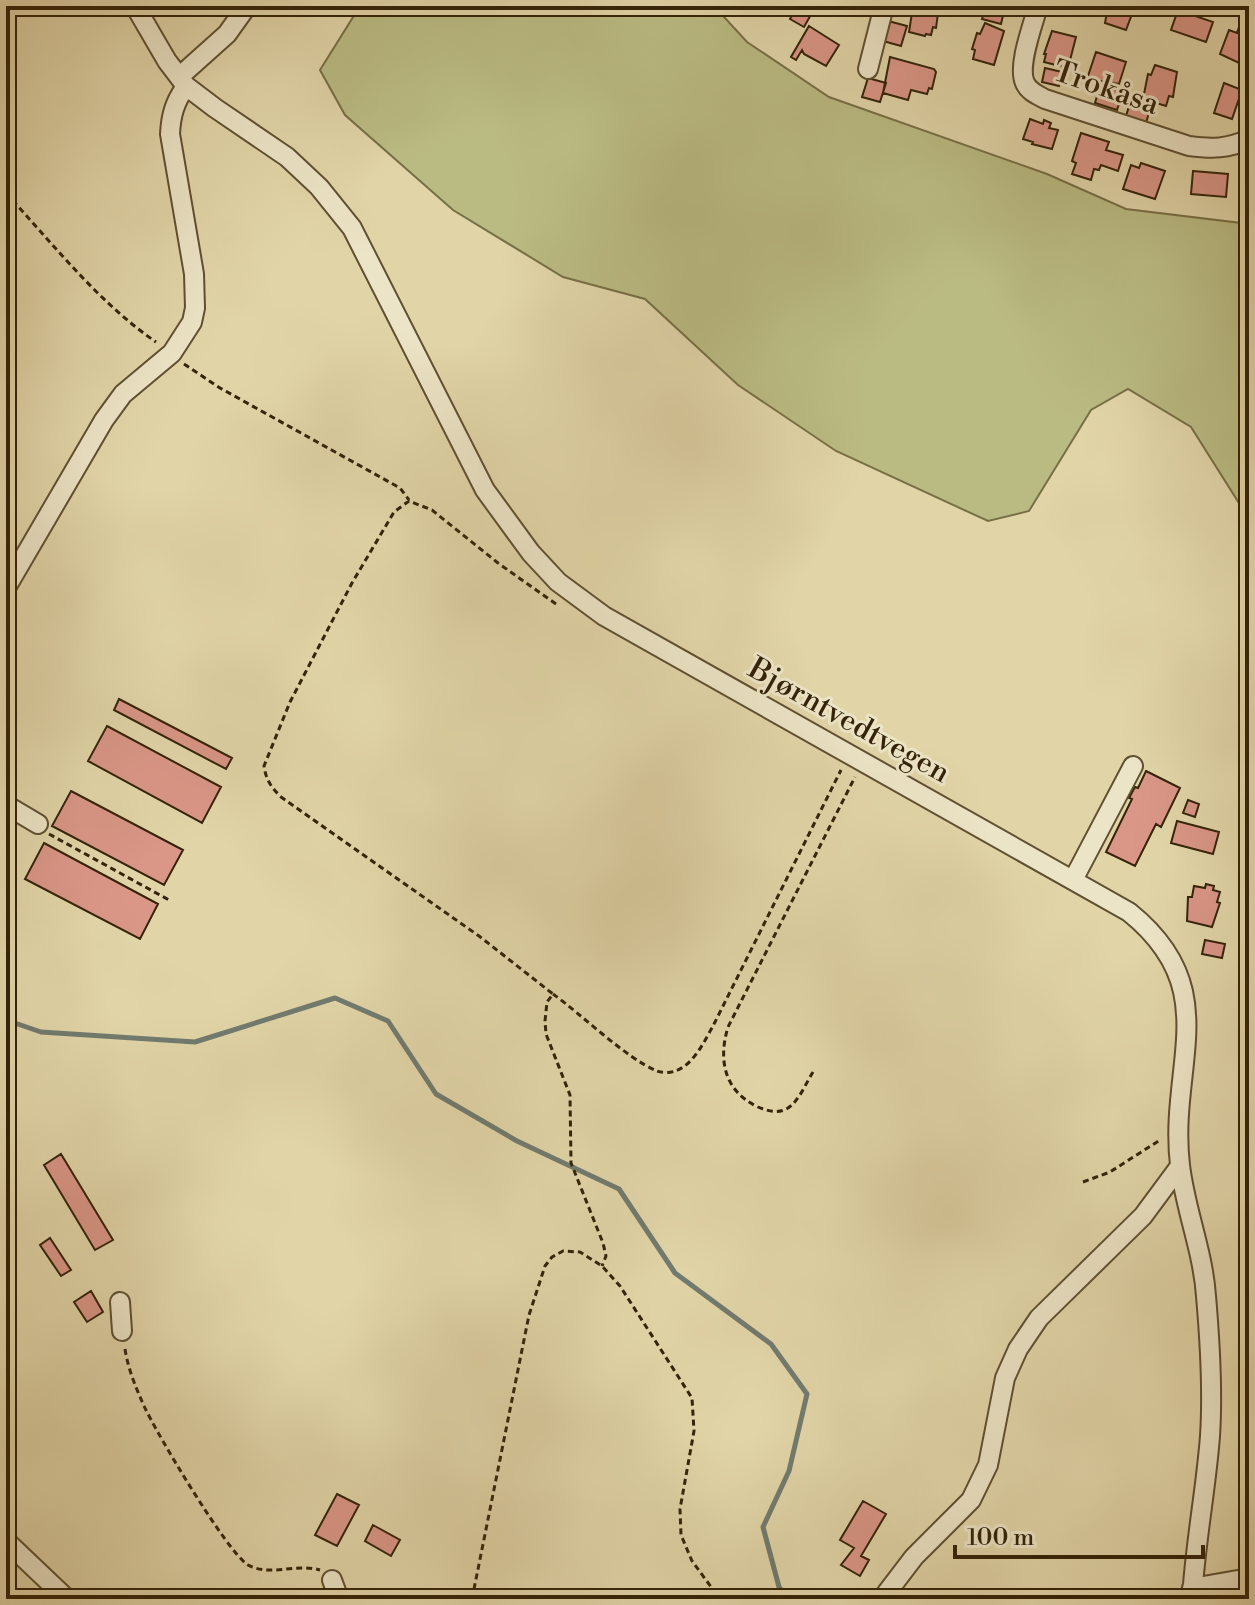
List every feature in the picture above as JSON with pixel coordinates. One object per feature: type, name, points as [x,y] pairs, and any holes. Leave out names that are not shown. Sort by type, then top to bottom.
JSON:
[{"type":"street","name":"Bjørntvedtvegen","points":[[135,6],[183,82],[287,157],[319,187],[352,228],[485,490],[531,553],[558,582],[604,616],[1129,912],[1165,946],[1184,988],[1187,1011],[1180,1166],[1206,1292],[1210,1382],[1210,1434],[1192,1593]]},
{"type":"street","points":[[6,588],[104,420],[123,394],[172,353],[185,336],[195,308],[194,274],[170,134],[171,115],[183,82],[227,34],[247,6]]},
{"type":"street","points":[[868,69],[884,6]]},
{"type":"street","name":"Trokåsa","points":[[1038,6],[1023,62],[1024,82],[1031,92],[1189,146],[1212,150],[1234,146],[1249,139]]},
{"type":"street","points":[[1073,880],[1133,766]]},
{"type":"street","points":[[6,805],[38,824]]},
{"type":"street","points":[[882,1599],[914,1557],[971,1500],[988,1465],[1005,1378],[1018,1349],[1039,1318],[1143,1216],[1180,1166]]},
{"type":"street","points":[[120,1302],[122,1331]]},
{"type":"street","points":[[6,1541],[67,1599]]},
{"type":"street","points":[[1192,1593],[1249,1578]]},
{"type":"street","points":[[332,1580],[339,1599]]},
{"type":"path","points":[[6,193],[76,270],[137,329],[189,369],[400,488],[409,501],[432,510],[498,563],[563,608]]},
{"type":"path","points":[[409,501],[394,512],[380,534],[290,702],[264,766],[265,776],[281,797],[479,936],[657,1071],[674,1071],[684,1067],[700,1049],[776,904],[840,770],[863,760]]},
{"type":"path","points":[[813,1072],[790,1108],[778,1112],[764,1110],[739,1095],[729,1083],[722,1047],[728,1027],[863,760]]},
{"type":"path","points":[[38,824],[48,833],[169,900]]},
{"type":"path","points":[[553,994],[545,1010],[546,1034],[570,1095],[571,1163],[603,1243],[606,1256],[602,1266]]},
{"type":"path","points":[[1083,1182],[1110,1172],[1158,1141],[1179,1135]]},
{"type":"path","points":[[472,1599],[539,1279],[552,1257],[563,1251],[580,1252],[602,1266],[620,1286],[692,1398],[694,1431],[680,1509],[681,1535],[692,1561],[720,1599]]},
{"type":"path","points":[[122,1331],[127,1361],[146,1410],[216,1527],[238,1557],[249,1565],[267,1571],[308,1567],[319,1570],[332,1580]]},
{"type":"green space","points":[[363,6],[714,6],[747,42],[829,97],[1047,174],[1126,209],[1249,224],[1249,519],[1191,427],[1128,389],[1091,410],[1029,511],[988,521],[836,451],[738,385],[645,299],[563,277],[453,210],[345,115],[320,70]]},
{"type":"building","points":[[798,6],[813,11],[804,27],[790,19]]},
{"type":"building","points":[[913,6],[939,6],[936,28],[933,27],[931,35],[909,32]]},
{"type":"building","points":[[986,6],[1005,7],[1001,24],[982,19]]},
{"type":"building","points":[[1108,6],[1135,6],[1126,30],[1105,23]]},
{"type":"building","points":[[1178,10],[1213,22],[1206,42],[1171,30]]},
{"type":"building","points":[[888,21],[907,26],[901,46],[883,41]]},
{"type":"building","points":[[1241,21],[1249,24],[1249,37],[1239,63],[1220,54],[1229,30],[1237,33]]},
{"type":"building","points":[[985,23],[1004,31],[994,65],[973,59],[975,50],[972,49],[977,33],[980,34]]},
{"type":"building","points":[[809,26],[839,45],[826,66],[802,50],[796,60],[791,57]]},
{"type":"building","points":[[1052,31],[1076,37],[1068,68],[1044,62]]},
{"type":"building","points":[[1096,52],[1126,62],[1119,84],[1087,79]]},
{"type":"building","points":[[890,57],[934,69],[932,89],[929,88],[927,94],[911,90],[908,100],[883,93]]},
{"type":"building","points":[[1155,65],[1177,72],[1173,97],[1169,96],[1166,106],[1143,99],[1148,74],[1151,75]]},
{"type":"building","points":[[1045,68],[1062,72],[1059,86],[1042,82]]},
{"type":"building","points":[[868,78],[886,83],[880,102],[862,97]]},
{"type":"building","points":[[1224,83],[1242,90],[1232,119],[1214,113]]},
{"type":"building","points":[[1100,85],[1123,92],[1117,110],[1095,103]]},
{"type":"building","points":[[1131,100],[1151,106],[1146,123],[1126,116]]},
{"type":"building","points":[[1030,119],[1043,124],[1044,120],[1051,123],[1049,128],[1058,130],[1052,149],[1023,139]]},
{"type":"building","points":[[1081,133],[1109,142],[1106,150],[1123,155],[1118,171],[1101,165],[1099,170],[1094,169],[1091,180],[1072,174],[1076,163],[1072,161]]},
{"type":"building","points":[[1141,163],[1165,171],[1155,199],[1123,189],[1131,165],[1139,168]]},
{"type":"building","points":[[1193,171],[1228,174],[1226,197],[1191,194]]},
{"type":"building","points":[[119,699],[232,758],[226,769],[114,710]]},
{"type":"building","points":[[107,726],[221,787],[202,823],[88,761]]},
{"type":"building","points":[[1146,771],[1180,788],[1161,827],[1156,824],[1135,866],[1106,852],[1132,799],[1129,798]]},
{"type":"building","points":[[71,791],[183,850],[164,885],[52,826]]},
{"type":"building","points":[[1188,800],[1199,804],[1195,817],[1183,813]]},
{"type":"building","points":[[1177,821],[1219,832],[1213,854],[1171,843]]},
{"type":"building","points":[[44,843],[158,904],[140,939],[25,879]]},
{"type":"building","points":[[1206,884],[1220,892],[1217,902],[1220,903],[1212,927],[1187,921],[1188,897],[1192,897],[1194,886],[1205,888]]},
{"type":"building","points":[[1205,940],[1225,944],[1222,958],[1202,954]]},
{"type":"building","points":[[61,1154],[113,1240],[95,1250],[44,1165]]},
{"type":"building","points":[[50,1238],[71,1270],[61,1276],[40,1245]]},
{"type":"building","points":[[91,1291],[103,1312],[87,1322],[74,1302]]},
{"type":"building","points":[[337,1494],[359,1505],[337,1546],[315,1535]]},
{"type":"building","points":[[863,1501],[886,1514],[861,1556],[869,1560],[860,1576],[841,1565],[854,1548],[840,1540]]},
{"type":"building","points":[[373,1525],[400,1540],[391,1556],[365,1541]]},
{"type":"waterway","points":[[6,1020],[41,1032],[195,1042],[335,998],[388,1021],[436,1094],[517,1141],[619,1189],[675,1273],[771,1344],[807,1394],[789,1471],[763,1527],[779,1587],[788,1599]]}]
